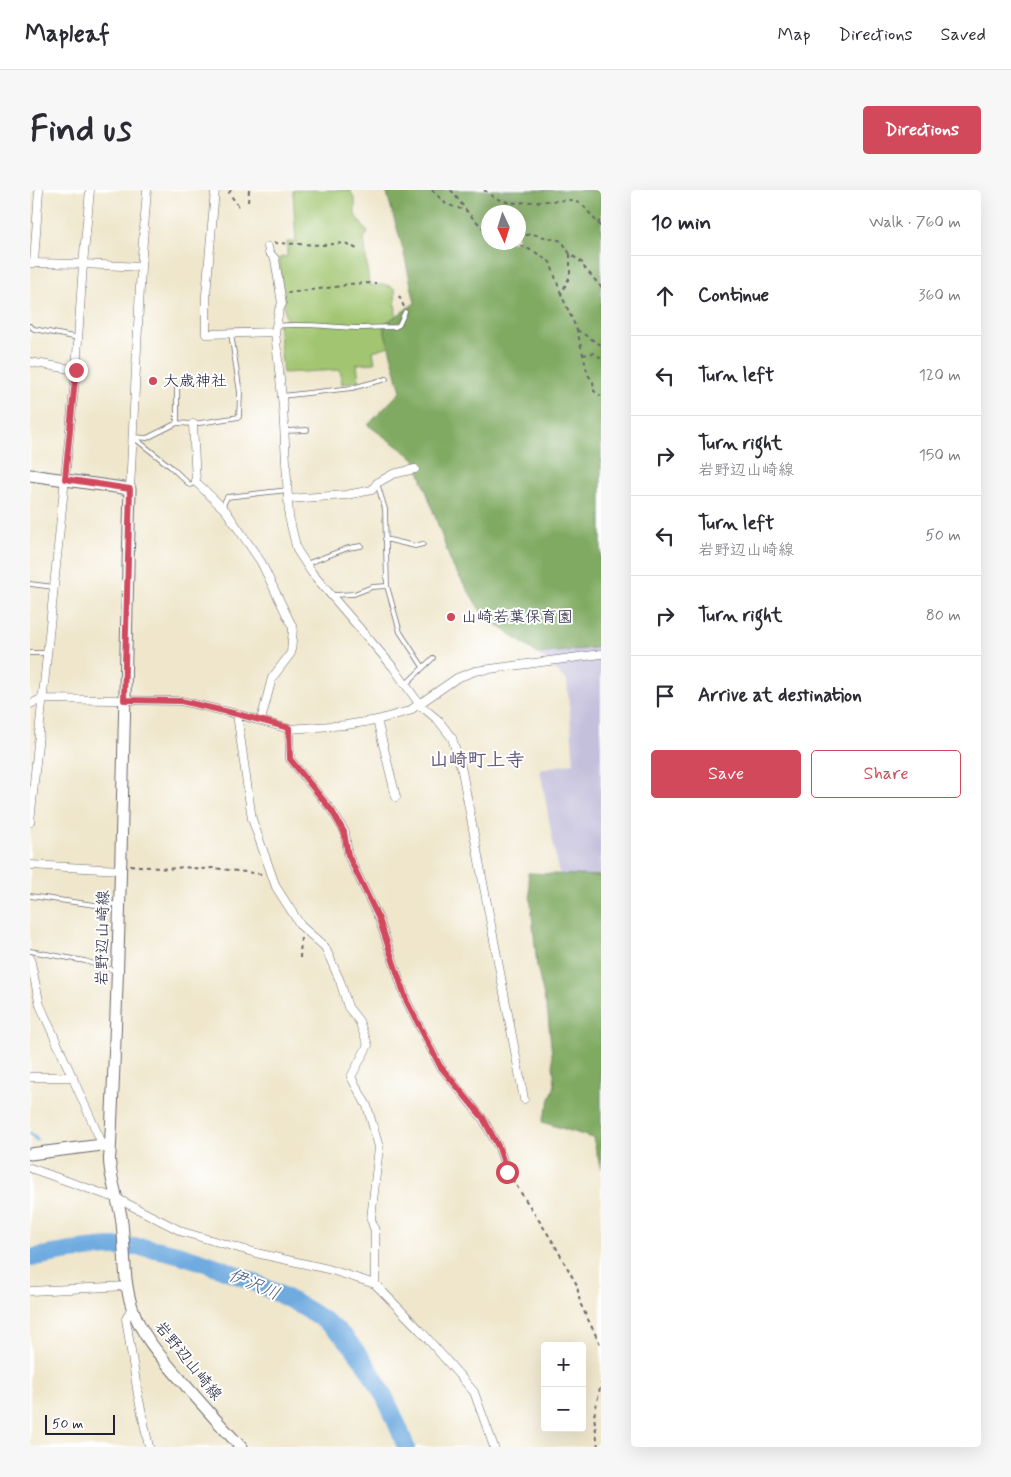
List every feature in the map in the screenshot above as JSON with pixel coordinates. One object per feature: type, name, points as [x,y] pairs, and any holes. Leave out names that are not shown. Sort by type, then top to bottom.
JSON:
[{"type":"main road","points":[[30,475],[130,489]]},
{"type":"main road","name":"岩野辺山崎線","points":[[130,489],[118,971],[110,1154],[108,1160],[122,1223],[127,1284],[132,1307],[143,1332],[158,1354],[241,1447]]},
{"type":"main road","points":[[30,1154],[102,1145]]},
{"type":"street","points":[[38,190],[32,262],[141,267]]},
{"type":"street","points":[[30,822],[76,370],[90,190]]},
{"type":"street","points":[[130,489],[141,267],[147,190]]},
{"type":"street","points":[[215,190],[206,295],[206,334],[275,329]]},
{"type":"street","points":[[268,246],[269,252],[275,259],[282,304],[275,329],[285,432],[289,518],[297,550],[306,564],[406,684],[420,705],[438,720],[452,738],[462,771],[524,1099]]},
{"type":"street","points":[[30,362],[76,370]]},
{"type":"street","points":[[193,424],[196,482],[222,507],[260,562],[293,628],[291,653],[272,678],[260,720]]},
{"type":"street","points":[[288,499],[346,495],[372,490],[377,483],[393,474],[415,469]]},
{"type":"street","points":[[30,704],[42,699],[181,701],[289,728],[346,725],[377,720],[409,711],[457,678],[476,671],[601,654]]},
{"type":"street","points":[[237,714],[252,818],[276,887],[301,926],[325,947],[348,1007],[359,1021],[368,1045],[351,1077],[367,1106],[379,1147],[371,1219],[375,1231],[375,1284]]},
{"type":"street","points":[[377,720],[396,797]]},
{"type":"street","points":[[289,728],[290,759],[332,811],[344,832],[348,855],[379,919],[407,1002],[440,1066],[483,1118],[499,1148],[507,1172]]},
{"type":"street","points":[[30,865],[121,867]]},
{"type":"street","points":[[30,958],[40,1005],[108,1160]]},
{"type":"street","points":[[30,1077],[73,1077]]},
{"type":"street","points":[[30,1168],[118,1199],[183,1232],[256,1253],[328,1269],[375,1284],[420,1330],[474,1392],[494,1447]]},
{"type":"street","points":[[30,1291],[127,1284]]},
{"type":"street","points":[[132,1307],[126,1318],[138,1395],[149,1447]]},
{"type":"lane","points":[[275,329],[288,325],[357,328],[396,327],[399,325],[405,312]]},
{"type":"lane","points":[[30,326],[34,329],[78,338]]},
{"type":"lane","points":[[133,437],[148,438],[177,423],[193,424],[239,417],[240,393],[231,333]]},
{"type":"lane","points":[[282,396],[352,388],[386,379]]},
{"type":"lane","points":[[177,387],[177,423]]},
{"type":"lane","points":[[285,432],[307,430]]},
{"type":"lane","points":[[133,437],[171,467],[190,485],[196,482]]},
{"type":"lane","points":[[377,483],[385,509],[387,586],[400,632],[423,666]]},
{"type":"lane","points":[[222,507],[227,497],[288,490]]},
{"type":"lane","points":[[385,540],[415,546],[423,544]]},
{"type":"lane","points":[[306,564],[348,548],[361,546]]},
{"type":"lane","points":[[30,584],[54,587]]},
{"type":"lane","points":[[332,595],[354,594],[372,587],[387,586]]},
{"type":"lane","points":[[30,653],[47,653]]},
{"type":"lane","points":[[406,684],[433,658]]},
{"type":"lane","points":[[30,896],[95,905],[120,904]]},
{"type":"lane","points":[[30,951],[85,961],[118,971]]},
{"type":"path","points":[[231,190],[229,193],[240,208]]},
{"type":"path","points":[[248,202],[249,190]]},
{"type":"path","points":[[432,190],[446,204],[467,211]]},
{"type":"path","points":[[452,190],[467,211],[481,226]]},
{"type":"path","points":[[484,190],[495,198],[510,203],[570,200],[582,204],[601,227]]},
{"type":"path","points":[[598,224],[601,218]]},
{"type":"path","points":[[526,235],[532,234],[562,240],[570,254],[584,264],[584,267],[601,287]]},
{"type":"path","points":[[268,246],[271,243],[322,245],[345,243],[357,249]]},
{"type":"path","points":[[526,248],[550,262],[561,294],[577,330],[588,375],[593,381],[594,391],[601,396]]},
{"type":"path","points":[[561,294],[570,276],[570,254]]},
{"type":"path","points":[[280,294],[343,286],[346,284],[376,283]]},
{"type":"path","points":[[577,330],[601,346]]},
{"type":"path","points":[[583,355],[594,353],[601,358]]},
{"type":"path","points":[[121,867],[213,868],[272,874]]},
{"type":"path","points":[[300,958],[301,926]]},
{"type":"path","points":[[507,1172],[553,1242],[577,1285],[580,1303],[601,1346]]},
{"type":"path","points":[[598,1447],[594,1416],[601,1382]]},
{"type":"shaded area","points":[[601,647],[601,876],[561,875],[558,870],[540,769],[574,763],[567,681],[538,654]]},
{"type":"green space","points":[[293,190],[350,190],[355,200],[355,215],[368,233],[364,238],[369,285],[387,285],[395,289],[396,316],[383,325],[389,346],[373,351],[375,363],[357,364],[359,381],[342,384],[340,370],[283,373],[278,322],[286,321],[279,258],[287,256],[287,242],[296,242]]},
{"type":"green space","points":[[386,190],[601,190],[601,647],[538,654],[484,616],[452,565],[415,459],[368,425],[401,391],[383,325],[415,303],[403,249]]},
{"type":"green space","points":[[528,873],[601,876],[601,1170],[593,1138],[542,1122],[555,1085],[548,1015],[537,966]]},
{"type":"waterway","points":[[30,1133],[37,1140]]},
{"type":"waterway","name":"伊沢川","points":[[30,1258],[103,1248],[147,1248],[194,1259],[252,1281],[281,1295],[329,1324],[355,1350],[381,1390],[406,1447]]},
{"type":"place","name":"大歳神社","points":[[153,381]]},
{"type":"place","name":"山崎若葉保育園","points":[[451,617]]},
{"type":"district","name":"山崎町上寺","points":[[477,760]]},
{"type":"route","points":[[76,370],[65,479],[130,489],[124,700],[181,701],[289,728],[290,759],[332,811],[344,832],[348,855],[379,919],[407,1002],[440,1066],[483,1118],[499,1148],[507,1172]]}]
